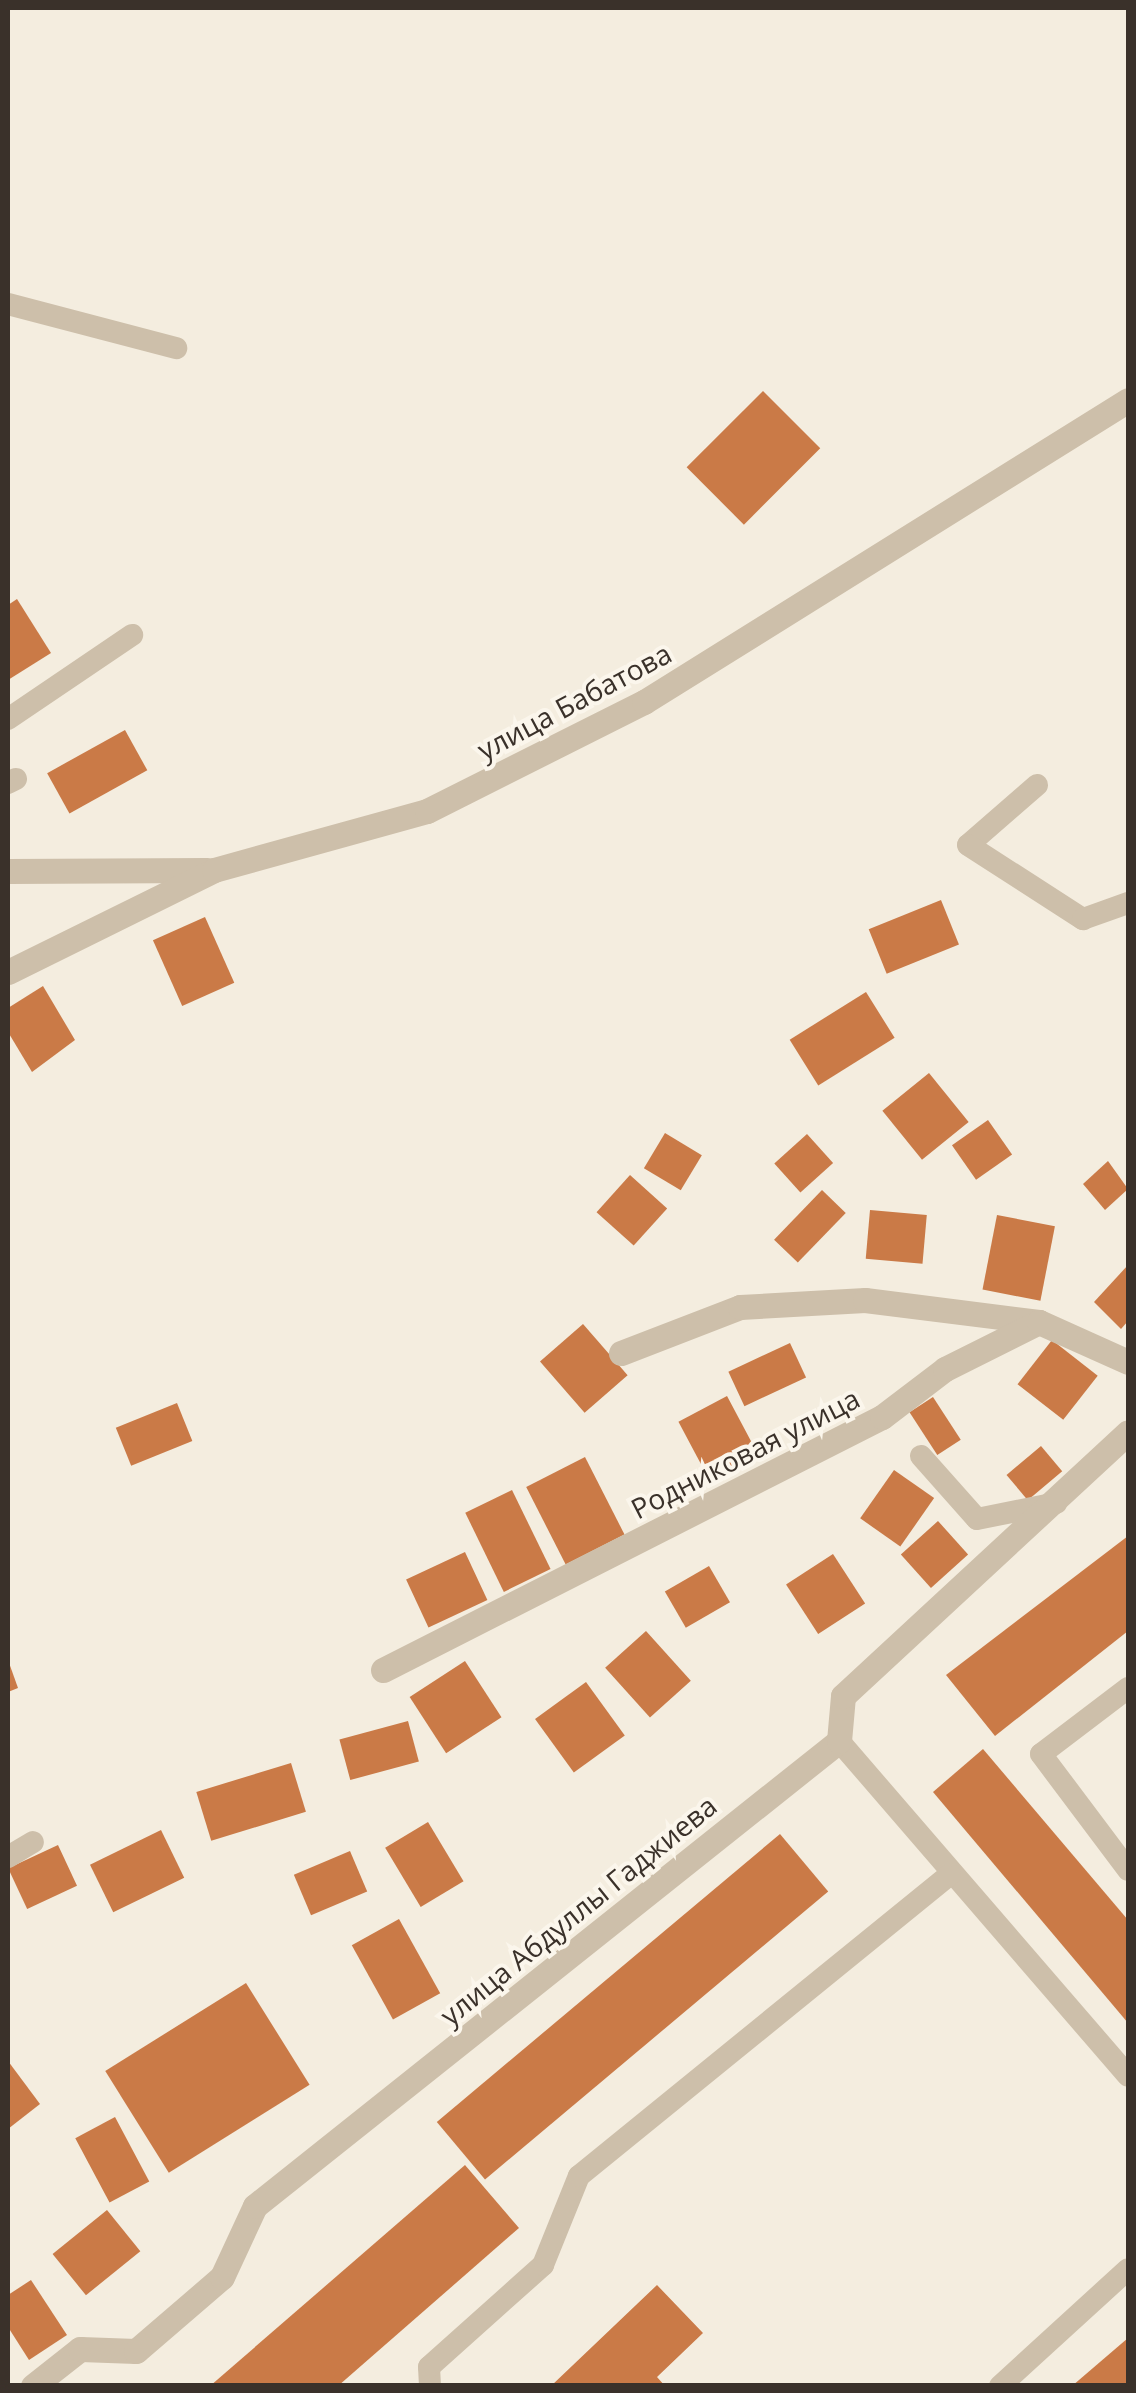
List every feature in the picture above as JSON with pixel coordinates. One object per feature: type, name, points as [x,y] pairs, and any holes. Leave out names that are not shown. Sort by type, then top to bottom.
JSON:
[{"type":"street","name":"улица Бабатова","points":[[8,972],[214,870],[427,811],[644,702],[1128,400]]},
{"type":"street","points":[[8,871],[214,870]]},
{"type":"street","points":[[621,1353],[740,1307],[865,1300],[1038,1322],[1128,1362]]},
{"type":"street","name":"Родниковая улица","points":[[382,1670],[882,1417],[945,1369],[1038,1322]]},
{"type":"street","points":[[839,1741],[843,1696],[1059,1502],[1128,1432]]},
{"type":"street","name":"улица Абдуллы Гаджиева","points":[[34,2386],[80,2349],[136,2351],[222,2277],[255,2206],[839,1741]]},
{"type":"lane","points":[[8,304],[176,348]]},
{"type":"lane","points":[[8,719],[132,635]]},
{"type":"lane","points":[[1037,785],[968,845],[1083,919],[1128,903]]},
{"type":"lane","points":[[921,1456],[977,1520],[1059,1502]]},
{"type":"lane","points":[[1128,1688],[1041,1754],[1128,1870]]},
{"type":"lane","points":[[839,1741],[1128,2076]]},
{"type":"lane","points":[[8,1857],[33,1842]]},
{"type":"lane","points":[[409,2386],[429,2376],[543,2265],[579,2176],[950,1874]]},
{"type":"lane","points":[[1000,2386],[1128,2269]]},
{"type":"building","points":[[763,391],[820,448],[744,525],[687,467]]},
{"type":"building","points":[[17,599],[51,653],[8,680],[8,605]]},
{"type":"building","points":[[125,730],[147,770],[69,813],[47,773]]},
{"type":"building","points":[[941,900],[959,945],[887,974],[869,929]]},
{"type":"building","points":[[205,917],[234,983],[182,1006],[153,940]]},
{"type":"building","points":[[43,986],[75,1040],[32,1072],[8,1032],[8,1008]]},
{"type":"building","points":[[866,992],[895,1038],[818,1085],[790,1040]]},
{"type":"building","points":[[929,1073],[969,1122],[922,1160],[882,1111]]},
{"type":"building","points":[[988,1120],[1012,1154],[976,1180],[952,1145]]},
{"type":"building","points":[[665,1133],[702,1155],[681,1190],[644,1168]]},
{"type":"building","points":[[807,1134],[833,1163],[800,1192],[774,1163]]},
{"type":"building","points":[[1108,1161],[1128,1189],[1105,1210],[1083,1184]]},
{"type":"building","points":[[630,1175],[667,1208],[634,1246],[597,1212]]},
{"type":"building","points":[[822,1190],[846,1213],[798,1263],[774,1240]]},
{"type":"building","points":[[870,1210],[927,1215],[923,1264],[866,1259]]},
{"type":"building","points":[[997,1215],[1055,1226],[1040,1301],[982,1290]]},
{"type":"building","points":[[1128,1265],[1128,1321],[1121,1329],[1094,1302]]},
{"type":"building","points":[[583,1324],[628,1375],[585,1413],[540,1361]]},
{"type":"building","points":[[1052,1340],[1098,1376],[1063,1420],[1018,1384]]},
{"type":"building","points":[[790,1343],[806,1377],[744,1406],[728,1372]]},
{"type":"building","points":[[727,1396],[758,1454],[709,1480],[678,1422]]},
{"type":"building","points":[[933,1397],[961,1440],[937,1455],[910,1412]]},
{"type":"building","points":[[177,1403],[192,1441],[131,1466],[116,1428]]},
{"type":"building","points":[[1041,1446],[1062,1471],[1028,1500],[1007,1475]]},
{"type":"building","points":[[585,1457],[624,1535],[566,1564],[526,1487]]},
{"type":"building","points":[[894,1470],[934,1498],[900,1546],[860,1518]]},
{"type":"building","points":[[512,1490],[551,1569],[504,1592],[465,1513]]},
{"type":"building","points":[[938,1521],[968,1554],[931,1588],[901,1554]]},
{"type":"building","points":[[1128,1536],[1128,1631],[995,1736],[946,1675]]},
{"type":"building","points":[[465,1552],[487,1600],[428,1628],[406,1579]]},
{"type":"building","points":[[833,1554],[865,1603],[818,1634],[786,1584]]},
{"type":"building","points":[[709,1566],[730,1602],[686,1628],[665,1592]]},
{"type":"building","points":[[646,1631],[691,1681],[650,1718],[605,1668]]},
{"type":"building","points":[[8,1660],[18,1688],[8,1692]]},
{"type":"building","points":[[465,1661],[501,1717],[446,1753],[410,1697]]},
{"type":"building","points":[[586,1682],[625,1735],[574,1772],[535,1719]]},
{"type":"building","points":[[408,1721],[419,1762],[350,1780],[339,1739]]},
{"type":"building","points":[[983,1749],[1128,1920],[1128,2023],[933,1792]]},
{"type":"building","points":[[291,1763],[306,1812],[211,1841],[196,1792]]},
{"type":"building","points":[[428,1822],[464,1881],[421,1907],[385,1848]]},
{"type":"building","points":[[161,1830],[184,1878],[113,1912],[90,1865]]},
{"type":"building","points":[[780,1834],[828,1891],[485,2179],[437,2122]]},
{"type":"building","points":[[58,1845],[77,1886],[27,1909],[8,1868]]},
{"type":"building","points":[[350,1851],[367,1892],[311,1915],[294,1875]]},
{"type":"building","points":[[399,1919],[440,1993],[393,2020],[352,1945]]},
{"type":"building","points":[[246,1983],[310,2085],[169,2173],[105,2071]]},
{"type":"building","points":[[8,2061],[40,2104],[8,2129]]},
{"type":"building","points":[[115,2117],[149,2181],[110,2203],[75,2138]]},
{"type":"building","points":[[465,2165],[519,2228],[338,2386],[210,2386]]},
{"type":"building","points":[[107,2210],[140,2251],[86,2295],[53,2254]]},
{"type":"building","points":[[31,2280],[67,2335],[29,2360],[8,2327],[8,2295]]},
{"type":"building","points":[[657,2285],[703,2333],[657,2377],[665,2386],[551,2386]]},
{"type":"building","points":[[1128,2338],[1128,2386],[1072,2386]]}]
